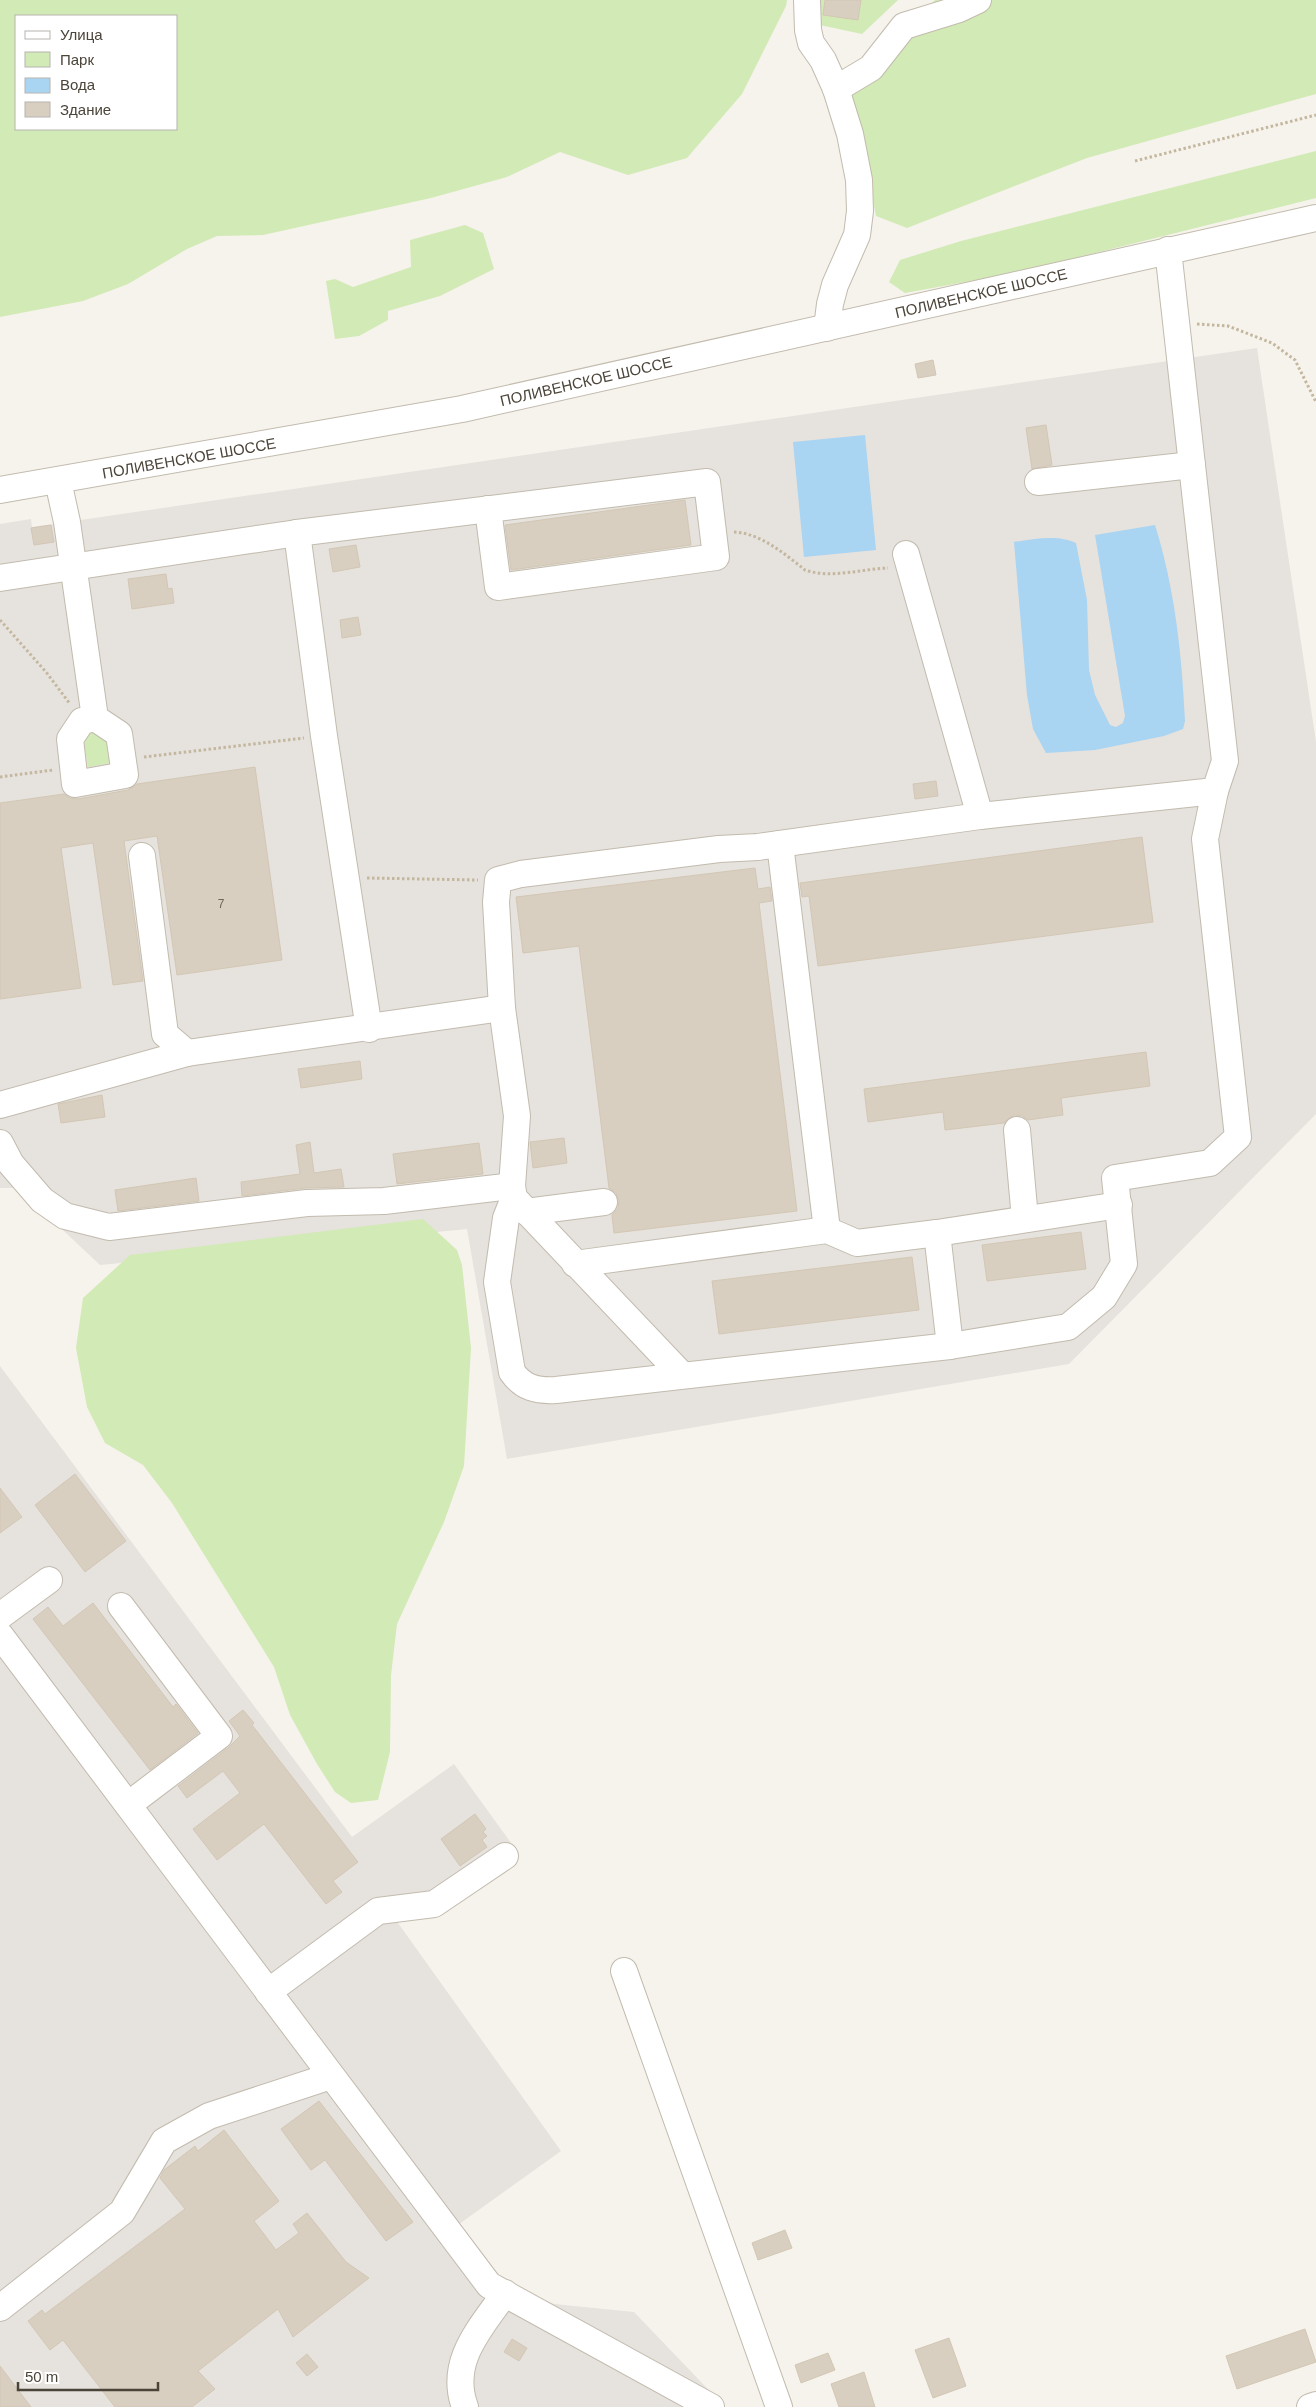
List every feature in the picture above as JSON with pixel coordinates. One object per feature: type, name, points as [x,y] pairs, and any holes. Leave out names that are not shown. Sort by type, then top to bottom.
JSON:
[{"type":"street","points":[[807,0],[808,30],[811,43],[823,60],[836,89],[850,134],[859,180],[860,211],[857,235],[836,285],[830,304],[827,328]]},
{"type":"street","points":[[836,89],[871,68],[923,0]]},
{"type":"street","points":[[904,26],[959,9],[978,0]]},
{"type":"street","name":"ПОЛИВЕНСКОЕ ШОССЕ","points":[[0,490],[462,409],[1316,218]]},
{"type":"street","points":[[1168,250],[1225,761],[1215,791],[1205,839],[1238,1137],[1210,1162],[1115,1178],[1124,1264],[1104,1297],[1068,1327],[950,1346],[538,1391],[518,1381],[512,1372],[497,1282],[506,1218],[517,1199],[517,1116],[502,1008],[496,902],[498,880],[521,874],[719,849],[780,844],[980,816],[1215,791]]},
{"type":"street","points":[[1038,482],[1192,465]]},
{"type":"street","points":[[58,481],[74,568],[88,719],[70,739],[76,784],[125,776],[119,734],[88,719]]},
{"type":"street","points":[[0,578],[297,533],[488,509],[707,482],[716,557],[498,587],[488,509]]},
{"type":"street","points":[[297,533],[324,736],[370,1029]]},
{"type":"street","points":[[907,559],[980,816]]},
{"type":"street","points":[[780,844],[827,1230]]},
{"type":"street","points":[[142,856],[165,1034],[187,1053]]},
{"type":"street","points":[[0,1105],[187,1053],[370,1029],[502,1008]]},
{"type":"street","points":[[1017,1130],[1025,1219]]},
{"type":"street","points":[[0,1143],[11,1164],[42,1200],[65,1216],[109,1227],[307,1203],[517,1199],[604,1202]]},
{"type":"street","points":[[517,1199],[575,1264],[682,1375]]},
{"type":"street","points":[[575,1264],[827,1230],[858,1243],[1119,1205]]},
{"type":"street","points":[[937,1233],[950,1346]]},
{"type":"street","points":[[0,1616],[49,1580]]},
{"type":"street","points":[[121,1606],[219,1736],[128,1805]]},
{"type":"street","points":[[0,1635],[489,2285],[711,2407]]},
{"type":"street","points":[[268,1992],[378,1911],[434,1904],[505,1856]]},
{"type":"street","points":[[624,1971],[779,2407]]},
{"type":"street","points":[[0,2308],[122,2212],[164,2141],[209,2116],[331,2076]]},
{"type":"street","points":[[465,2407],[462,2399],[461,2374],[466,2350],[505,2293]]},
{"type":"street","points":[[1310,2407],[1316,2405]]},
{"type":"path","points":[[1135,161],[1316,116]]},
{"type":"path","points":[[1177,323],[1228,326],[1272,343],[1295,360],[1316,402]]},
{"type":"path","points":[[713,533],[743,532],[761,540],[805,570],[826,574],[890,568],[907,559]]},
{"type":"path","points":[[0,620],[88,719]]},
{"type":"path","points":[[123,759],[324,736]]},
{"type":"path","points":[[0,777],[74,768]]},
{"type":"path","points":[[346,878],[498,880]]},
{"type":"shaded area","points":[[1257,348],[1316,742],[1316,1114],[1069,1364],[507,1459],[467,1229],[100,1265],[18,1188],[0,1188],[0,524],[31,519],[32,527]]},
{"type":"shaded area","points":[[0,1366],[352,1837],[454,1764],[511,1843],[398,1923],[561,2151],[455,2227],[484,2274],[554,2304],[634,2312],[725,2407],[0,2407]]},
{"type":"green space","points":[[0,0],[787,0],[786,6],[742,94],[687,158],[628,175],[560,152],[507,177],[431,198],[263,235],[217,236],[187,249],[128,284],[83,301],[0,317]]},
{"type":"green space","points":[[818,0],[898,0],[862,34],[815,24]]},
{"type":"green space","points":[[935,0],[1316,0],[1316,94],[1087,158],[907,228],[876,216],[865,159],[847,89]]},
{"type":"green space","points":[[1316,151],[1316,198],[1015,273],[905,293],[889,282],[900,260],[961,241]]},
{"type":"green space","points":[[465,225],[483,233],[494,269],[440,296],[388,311],[388,320],[359,336],[335,339],[326,281],[335,279],[353,287],[411,267],[410,240]]},
{"type":"green space","points":[[105,730],[110,763],[88,767],[83,733]]},
{"type":"green space","points":[[423,1219],[457,1250],[462,1265],[471,1348],[464,1466],[444,1522],[397,1624],[391,1675],[390,1752],[378,1800],[351,1803],[335,1792],[317,1764],[290,1715],[274,1667],[172,1503],[143,1465],[105,1443],[87,1407],[76,1348],[83,1298],[130,1255]]},
{"type":"water","points":[[865,435],[876,550],[804,557],[793,442]]},
{"type":"water","points":[[1155,525],[1168,573],[1176,622],[1184,696],[1185,721],[1183,729],[1164,736],[1095,750],[1046,753],[1033,729],[1027,695],[1014,542],[1053,538],[1076,543],[1087,600],[1089,670],[1095,695],[1110,725],[1116,727],[1123,723],[1125,716],[1095,535]]},
{"type":"building","points":[[825,0],[861,0],[858,20],[823,15]]},
{"type":"building","points":[[933,360],[936,375],[918,378],[915,364]]},
{"type":"building","points":[[1046,425],[1052,465],[1032,469],[1026,428]]},
{"type":"building","points":[[685,500],[691,545],[511,570],[505,525]]},
{"type":"building","points":[[51,525],[54,542],[34,545],[31,528]]},
{"type":"building","points":[[356,545],[360,567],[333,572],[329,549]]},
{"type":"building","points":[[166,574],[168,589],[172,588],[174,603],[132,609],[128,579]]},
{"type":"building","points":[[358,617],[361,635],[342,638],[340,620]]},
{"type":"building","points":[[255,767],[282,960],[177,975],[157,836],[124,841],[143,981],[113,985],[93,843],[61,848],[81,988],[0,999],[0,803],[64,794],[70,798],[78,799],[128,790],[137,784]]},
{"type":"building","points":[[936,781],[938,796],[915,799],[913,784]]},
{"type":"building","points":[[1142,837],[1153,922],[818,966],[809,896],[802,897],[800,883]]},
{"type":"building","points":[[755,868],[758,889],[770,887],[772,901],[759,903],[797,1211],[614,1233],[612,1215],[618,1208],[619,1201],[616,1193],[609,1188],[579,946],[523,953],[516,897]]},
{"type":"building","points":[[1146,1052],[1150,1086],[1061,1098],[1063,1115],[1028,1120],[1023,1116],[1015,1115],[1004,1123],[945,1130],[943,1112],[868,1122],[864,1089]]},
{"type":"building","points":[[360,1061],[362,1079],[301,1088],[298,1069]]},
{"type":"building","points":[[102,1095],[105,1117],[61,1123],[58,1104]]},
{"type":"building","points":[[564,1138],[567,1163],[533,1168],[530,1142]]},
{"type":"building","points":[[310,1142],[314,1173],[341,1169],[344,1187],[305,1188],[242,1196],[241,1182],[300,1174],[296,1145]]},
{"type":"building","points":[[479,1143],[483,1174],[397,1184],[393,1154]]},
{"type":"building","points":[[196,1178],[199,1201],[118,1211],[115,1190]]},
{"type":"building","points":[[1081,1232],[1086,1269],[987,1281],[982,1245]]},
{"type":"building","points":[[912,1257],[919,1310],[719,1334],[712,1281]]},
{"type":"building","points":[[75,1474],[126,1541],[85,1572],[35,1505]]},
{"type":"building","points":[[0,1488],[22,1517],[0,1533]]},
{"type":"building","points":[[93,1603],[173,1707],[176,1704],[198,1733],[150,1770],[33,1619],[48,1607],[63,1626]]},
{"type":"building","points":[[243,1710],[254,1723],[252,1725],[358,1862],[333,1881],[342,1892],[326,1904],[264,1824],[217,1860],[193,1829],[240,1793],[223,1771],[187,1798],[178,1786],[228,1748],[240,1736],[229,1721]]},
{"type":"building","points":[[475,1814],[486,1829],[483,1832],[487,1836],[482,1840],[487,1847],[460,1866],[441,1839]]},
{"type":"building","points":[[319,2101],[413,2222],[386,2241],[325,2160],[311,2170],[281,2129]]},
{"type":"building","points":[[224,2130],[279,2201],[254,2221],[276,2250],[299,2233],[293,2224],[307,2213],[346,2262],[369,2278],[293,2337],[278,2309],[198,2371],[215,2389],[192,2407],[115,2407],[63,2340],[50,2350],[28,2321],[42,2310],[45,2314],[185,2209],[160,2178],[164,2170],[195,2146],[198,2151]]},
{"type":"building","points":[[785,2230],[792,2248],[758,2260],[752,2243]]},
{"type":"building","points":[[1305,2329],[1316,2362],[1237,2389],[1226,2356]]},
{"type":"building","points":[[949,2338],[966,2386],[933,2398],[915,2350]]},
{"type":"building","points":[[512,2339],[527,2348],[519,2361],[504,2352]]},
{"type":"building","points":[[828,2353],[835,2370],[801,2383],[795,2365]]},
{"type":"building","points":[[307,2354],[318,2367],[307,2376],[296,2363]]},
{"type":"building","points":[[0,2366],[31,2407],[0,2407]]},
{"type":"building","points":[[864,2372],[875,2407],[839,2407],[831,2384]]}]
